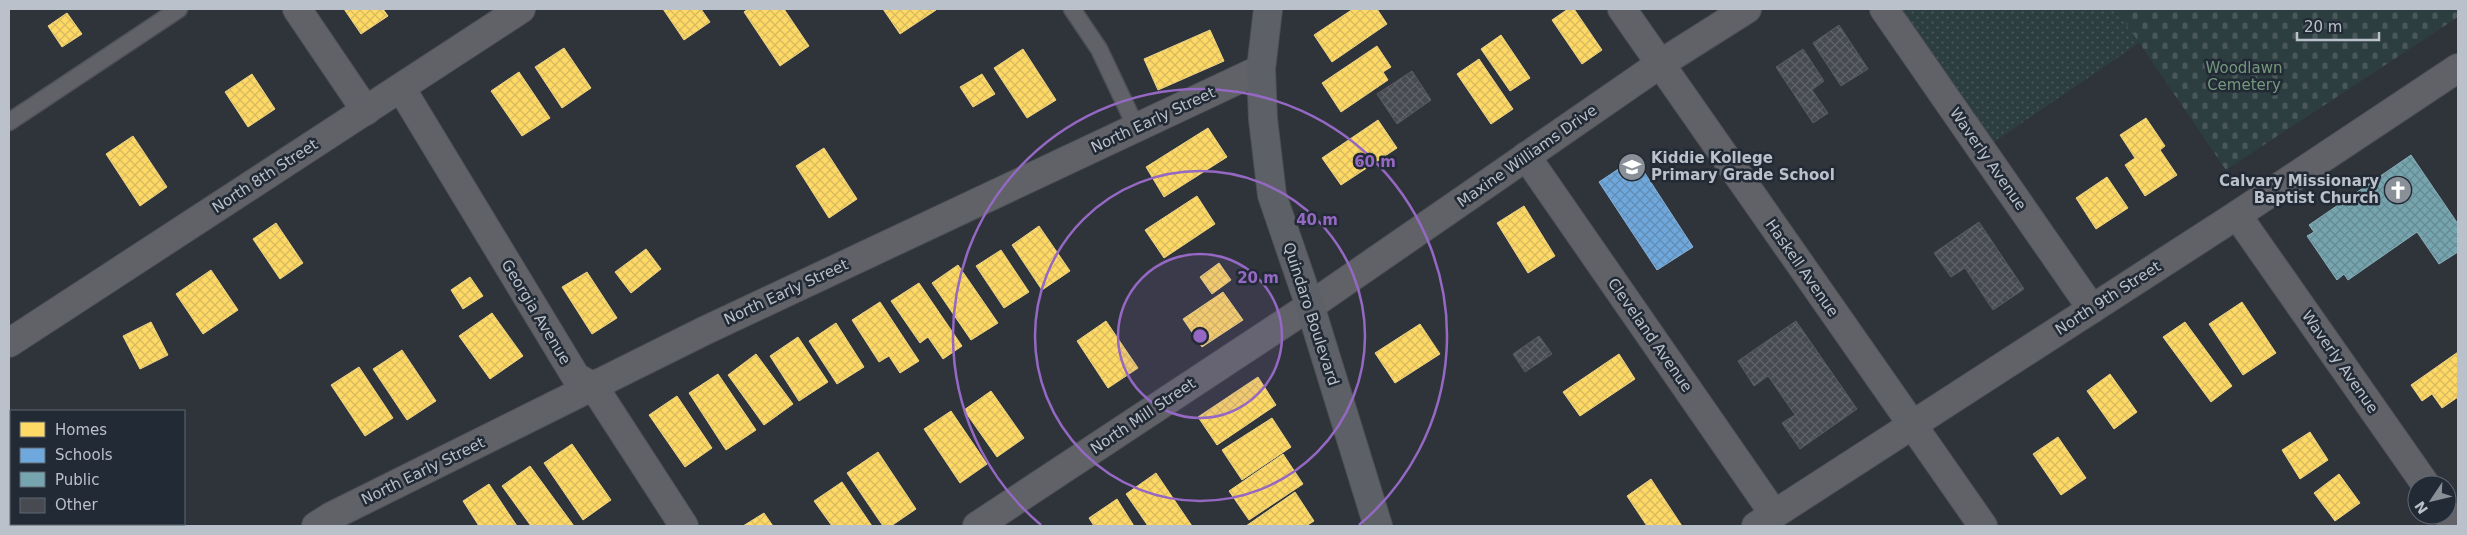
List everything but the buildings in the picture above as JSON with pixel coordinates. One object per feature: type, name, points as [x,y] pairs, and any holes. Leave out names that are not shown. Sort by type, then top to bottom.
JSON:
[{"type":"main road","name":"Quindaro Boulevard","points":[[1268,9],[1261,69],[1263,119],[1272,195],[1310,306],[1378,526]]},
{"type":"street","points":[[297,9],[366,111]]},
{"type":"street","name":"North 8th Street","points":[[9,343],[521,9]]},
{"type":"street","name":"Haskell Avenue","points":[[1622,9],[1982,526]]},
{"type":"street","name":"Maxine Williams Drive","points":[[1310,306],[1660,64],[1747,9]]},
{"type":"street","name":"Waverly Avenue","points":[[1884,9],[2092,309]]},
{"type":"street","name":"North 9th Street","points":[[1765,520],[2092,309],[2458,68]]},
{"type":"street","name":"North Early Street","points":[[316,526],[330,517],[704,331],[1261,69]]},
{"type":"street","name":"Georgia Avenue","points":[[401,88],[576,377],[594,387],[684,526]]},
{"type":"street","name":"Cleveland Avenue","points":[[1526,156],[1765,520]]},
{"type":"street","name":"Waverly Avenue","points":[[2237,214],[2419,475]]},
{"type":"street","name":"North Mill Street","points":[[977,526],[1310,306]]},
{"type":"lane","points":[[9,122],[180,9]]},
{"type":"lane","points":[[1072,9],[1099,48],[1136,127]]},
{"type":"green space","points":[[1899,9],[2116,9],[2139,43],[1991,144]]},
{"type":"green space","name":"Woodlawn Cemetery","points":[[2116,9],[2458,9],[2458,17],[2226,170]]},
{"type":"place","name":"Kiddie Kollege Primary Grade School","points":[[1632,167]]},
{"type":"place","name":"Calvary Missionary Baptist Church","points":[[2398,190]]}]
